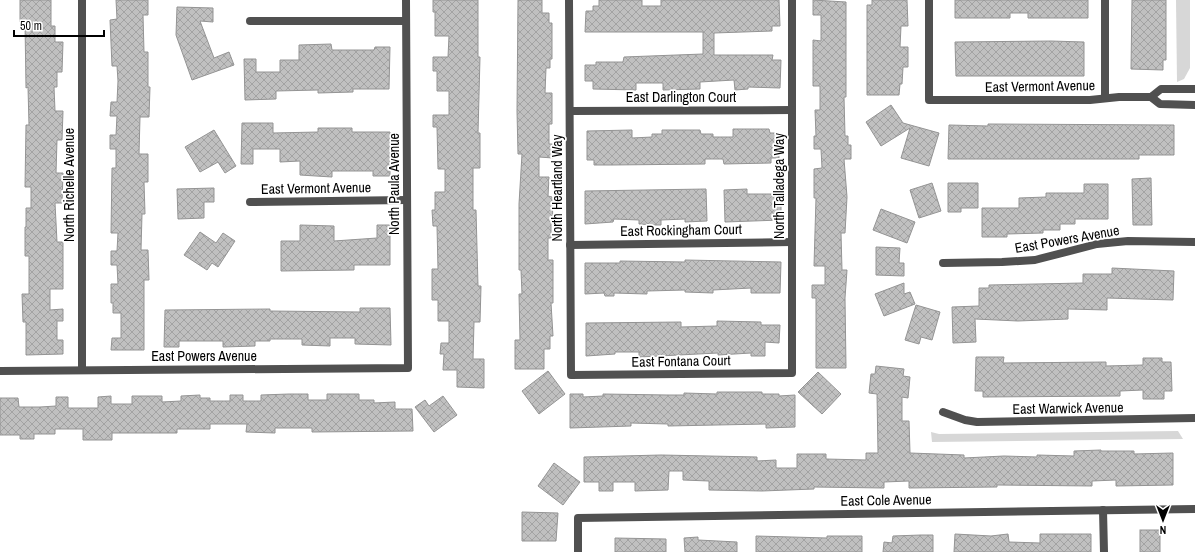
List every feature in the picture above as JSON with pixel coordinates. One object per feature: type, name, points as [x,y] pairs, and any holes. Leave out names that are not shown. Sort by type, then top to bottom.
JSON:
[{"type":"street","name":"North Richelle Avenue","points":[[82,0],[82,370]]},
{"type":"street","name":"North Paula Avenue","points":[[406,0],[408,368]]},
{"type":"street","name":"North Heartland Way","points":[[569,0],[571,375]]},
{"type":"street","name":"North Talladega Way","points":[[792,0],[792,372]]},
{"type":"street","name":"East Vermont Avenue","points":[[929,0],[929,100],[1151,97],[1161,90],[1195,89]]},
{"type":"street","points":[[1105,0],[1105,98]]},
{"type":"street","points":[[250,21],[406,21]]},
{"type":"street","name":"East Vermont Avenue","points":[[1151,97],[1160,104],[1195,104]]},
{"type":"street","name":"East Darlington Court","points":[[570,111],[792,110]]},
{"type":"street","name":"East Vermont Avenue","points":[[250,202],[407,200]]},
{"type":"street","name":"East Powers Avenue","points":[[943,263],[1035,260],[1097,244],[1128,241],[1195,242]]},
{"type":"street","name":"East Rockingham Court","points":[[570,245],[792,242]]},
{"type":"street","name":"East Powers Avenue","points":[[0,371],[408,368]]},
{"type":"street","name":"East Fontana Court","points":[[571,375],[792,372]]},
{"type":"street","name":"East Warwick Avenue","points":[[943,412],[965,420],[977,422],[1195,418]]},
{"type":"street","name":"East Cole Avenue","points":[[578,552],[578,518],[1195,509]]},
{"type":"street","points":[[1103,510],[1104,552]]},
{"type":"shaded area","points":[[1176,0],[1190,0],[1190,68],[1184,79],[1177,82]]},
{"type":"shaded area","points":[[1178,431],[1183,439],[932,442],[931,432],[939,434]]},
{"type":"building","points":[[20,0],[51,0],[51,26],[55,26],[55,42],[63,42],[62,72],[57,72],[57,87],[54,87],[55,111],[63,111],[62,140],[57,140],[56,173],[63,173],[62,203],[55,203],[57,242],[63,242],[63,289],[50,289],[50,310],[63,309],[63,321],[57,321],[57,340],[63,340],[63,354],[26,355],[26,322],[23,322],[22,294],[29,294],[29,256],[25,256],[25,227],[26,208],[31,208],[31,187],[25,187],[26,125],[29,125],[28,87],[26,88],[25,22],[20,22]]},
{"type":"building","points":[[116,0],[148,0],[148,15],[143,15],[144,52],[148,52],[148,87],[150,87],[149,117],[140,117],[139,154],[148,154],[148,182],[144,182],[145,214],[142,214],[141,250],[148,250],[149,280],[144,280],[144,350],[111,350],[112,338],[121,338],[121,313],[113,313],[113,303],[111,303],[111,284],[118,284],[117,265],[111,265],[111,251],[117,251],[118,233],[111,233],[112,168],[116,168],[116,149],[110,149],[110,135],[116,135],[117,116],[110,116],[111,102],[117,102],[117,66],[112,66],[110,20],[117,19]]},
{"type":"building","points":[[433,0],[478,0],[478,57],[480,57],[478,133],[480,133],[480,168],[473,168],[473,210],[476,210],[478,286],[481,286],[480,322],[474,322],[473,359],[484,359],[484,388],[457,387],[457,370],[443,370],[444,354],[440,354],[441,343],[449,343],[449,321],[438,321],[438,300],[432,300],[432,269],[438,269],[437,226],[433,226],[432,210],[435,210],[435,192],[445,192],[445,169],[438,169],[437,127],[433,127],[433,115],[449,115],[449,91],[437,91],[437,71],[433,71],[433,57],[448,57],[449,36],[435,36],[435,12],[433,12]]},
{"type":"building","points":[[518,0],[542,0],[542,13],[549,13],[549,23],[552,23],[552,59],[550,59],[550,68],[546,68],[545,93],[552,93],[552,124],[549,124],[549,144],[553,144],[553,158],[539,157],[539,177],[549,177],[548,196],[552,197],[553,222],[551,222],[551,238],[548,238],[548,260],[553,260],[553,303],[551,303],[553,336],[550,336],[550,349],[544,349],[544,369],[515,369],[515,340],[520,340],[519,294],[522,294],[521,270],[519,270],[519,204],[522,154],[518,154]]},
{"type":"building","points":[[599,0],[642,0],[642,6],[661,6],[661,0],[779,0],[780,26],[772,26],[772,31],[714,33],[714,55],[773,55],[772,60],[781,60],[780,88],[748,87],[748,89],[735,90],[734,80],[700,82],[700,89],[663,90],[663,83],[636,83],[636,90],[593,89],[593,81],[585,81],[585,65],[596,65],[596,62],[623,62],[624,57],[703,54],[703,32],[585,32],[586,11],[593,11],[593,6],[599,6]]},
{"type":"building","points":[[813,0],[846,2],[846,97],[844,97],[845,136],[848,136],[848,145],[851,145],[851,159],[844,159],[847,197],[845,233],[841,233],[842,270],[847,270],[845,298],[846,368],[816,368],[816,298],[812,298],[812,285],[825,285],[825,266],[814,266],[816,198],[814,198],[814,169],[822,168],[821,149],[814,149],[814,136],[816,136],[815,110],[820,110],[820,86],[813,86],[813,40],[821,41],[821,15],[813,15]]},
{"type":"building","points":[[872,0],[907,0],[908,26],[901,26],[900,47],[908,47],[908,67],[903,67],[902,84],[900,84],[899,95],[867,95],[867,5],[872,5]]},
{"type":"building","points":[[955,0],[1088,0],[1088,18],[1028,18],[1028,13],[1010,13],[1010,18],[955,18]]},
{"type":"building","points":[[1132,0],[1166,0],[1166,60],[1163,60],[1163,70],[1131,69]]},
{"type":"building","points":[[177,7],[213,8],[213,22],[200,21],[214,58],[229,52],[234,65],[192,80],[176,35]]},
{"type":"building","points":[[955,42],[1084,42],[1084,76],[956,76]]},
{"type":"building","points":[[331,44],[332,50],[374,50],[375,47],[390,47],[389,89],[353,89],[353,92],[318,93],[318,90],[276,91],[276,99],[245,100],[244,59],[256,59],[256,72],[280,72],[280,60],[299,60],[299,45]]},
{"type":"building","points":[[891,105],[903,123],[939,133],[929,166],[901,158],[910,128],[881,146],[866,122]]},
{"type":"building","points":[[242,123],[273,123],[273,133],[318,132],[318,128],[352,128],[352,132],[390,132],[390,176],[373,176],[373,171],[332,171],[332,177],[300,175],[300,161],[280,162],[280,149],[253,149],[253,164],[241,164]]},
{"type":"building","points":[[988,124],[1174,125],[1174,155],[1139,155],[1139,159],[948,159],[949,125],[988,126]]},
{"type":"building","points":[[733,129],[769,129],[770,133],[778,133],[779,158],[771,158],[771,163],[724,164],[723,159],[705,159],[705,164],[612,165],[594,165],[594,160],[587,160],[587,131],[632,130],[632,138],[652,137],[652,134],[662,134],[662,130],[700,130],[701,134],[713,134],[713,137],[733,137]]},
{"type":"building","points":[[214,130],[236,166],[225,173],[218,162],[200,172],[185,147]]},
{"type":"building","points":[[1151,178],[1152,225],[1133,225],[1132,179]]},
{"type":"building","points":[[932,183],[941,211],[919,218],[910,190]]},
{"type":"building","points":[[948,183],[978,183],[978,208],[961,208],[961,212],[948,212]]},
{"type":"building","points":[[1084,184],[1108,184],[1108,219],[1075,219],[1075,224],[1060,224],[1060,230],[1043,230],[1043,233],[1007,234],[1007,237],[982,237],[982,208],[1019,208],[1019,198],[1046,197],[1046,193],[1084,193]]},
{"type":"building","points":[[214,188],[214,202],[204,202],[204,218],[178,219],[177,189]]},
{"type":"building","points":[[706,189],[707,221],[685,222],[685,219],[661,220],[661,225],[655,225],[639,224],[639,220],[614,219],[613,222],[585,224],[585,191]]},
{"type":"building","points":[[747,189],[747,194],[781,194],[781,220],[725,222],[724,190]]},
{"type":"building","points":[[881,209],[915,222],[907,243],[873,230]]},
{"type":"building","points":[[300,225],[334,226],[334,241],[377,238],[377,225],[390,225],[390,265],[354,265],[354,270],[281,271],[281,241],[300,241]]},
{"type":"building","points":[[200,232],[216,243],[223,233],[235,241],[218,267],[212,263],[207,270],[184,255]]},
{"type":"building","points":[[876,247],[900,248],[899,263],[904,263],[904,276],[876,275]]},
{"type":"building","points":[[685,260],[781,262],[780,293],[751,293],[751,288],[713,290],[713,293],[685,292],[685,290],[647,291],[647,294],[614,293],[614,296],[605,296],[604,293],[585,294],[585,263],[620,263],[620,261],[685,262]]},
{"type":"building","points":[[1112,268],[1174,271],[1173,300],[1107,298],[1107,310],[1068,309],[1068,319],[1018,321],[975,319],[976,342],[953,343],[952,307],[979,306],[979,288],[989,288],[989,285],[1083,283],[1083,274],[1112,274]]},
{"type":"building","points":[[904,283],[904,294],[910,292],[915,304],[884,316],[875,294]]},
{"type":"building","points":[[916,305],[940,312],[932,340],[921,337],[919,344],[905,340]]},
{"type":"building","points":[[360,308],[390,308],[391,345],[355,344],[355,338],[330,338],[330,346],[302,345],[302,339],[270,339],[270,341],[255,341],[255,346],[223,347],[223,341],[179,341],[179,347],[164,347],[165,310],[270,309],[270,311],[360,312]]},
{"type":"building","points":[[717,321],[761,322],[761,325],[780,325],[779,343],[765,342],[765,356],[751,356],[751,353],[718,355],[718,353],[639,357],[639,352],[615,352],[615,354],[586,356],[586,323],[681,322],[681,327],[717,326]]},
{"type":"building","points":[[976,357],[1004,357],[1003,363],[1106,362],[1106,366],[1143,365],[1143,358],[1162,358],[1162,362],[1171,362],[1172,391],[1164,391],[1164,399],[1143,399],[1143,390],[1120,391],[1120,396],[983,397],[983,391],[975,391]]},
{"type":"building","points":[[876,366],[904,369],[903,376],[910,377],[908,398],[902,397],[902,421],[909,421],[910,453],[964,455],[964,458],[1004,456],[1037,457],[1037,455],[1074,456],[1074,451],[1101,450],[1134,451],[1134,454],[1173,453],[1173,485],[1116,486],[1116,480],[1092,481],[1092,486],[997,485],[997,487],[909,488],[909,481],[884,482],[884,488],[814,487],[814,489],[762,491],[709,490],[709,481],[683,480],[683,471],[669,471],[668,490],[635,491],[635,482],[613,482],[613,491],[599,491],[599,482],[584,482],[584,457],[661,455],[757,457],[757,461],[776,460],[776,468],[797,468],[797,454],[826,454],[826,459],[866,460],[866,453],[878,453],[877,394],[869,393],[871,374],[875,374]]},
{"type":"building","points":[[548,371],[565,394],[539,414],[522,391]]},
{"type":"building","points":[[818,372],[841,394],[822,414],[798,392]]},
{"type":"building","points":[[717,392],[762,392],[762,394],[779,394],[779,396],[795,395],[795,427],[766,428],[766,424],[668,426],[668,424],[631,423],[631,426],[570,428],[570,394],[583,394],[583,397],[603,396],[603,394],[684,395],[684,393],[717,394]]},
{"type":"building","points":[[308,394],[308,400],[327,400],[327,394],[359,394],[359,400],[374,400],[374,403],[395,402],[395,409],[412,409],[413,431],[312,432],[312,428],[275,428],[275,433],[246,432],[247,424],[210,424],[210,429],[177,429],[177,433],[112,433],[112,440],[83,440],[83,429],[55,429],[55,434],[34,434],[34,439],[20,439],[20,435],[0,435],[0,398],[18,398],[19,407],[40,407],[56,406],[56,397],[68,397],[68,408],[98,408],[98,397],[111,396],[111,404],[132,404],[132,396],[162,396],[162,402],[181,401],[181,396],[200,395],[200,398],[210,398],[210,401],[230,401],[230,395],[243,395],[243,401],[261,401],[261,395]]},
{"type":"building","points":[[443,396],[457,415],[434,432],[415,407],[425,400],[429,406]]},
{"type":"building","points":[[554,463],[580,482],[563,505],[538,486]]},
{"type":"building","points":[[522,512],[558,513],[556,541],[522,541]]},
{"type":"building","points":[[1140,530],[1160,530],[1160,552],[1140,552]]},
{"type":"building","points":[[955,534],[991,536],[1008,534],[1009,542],[1040,543],[1040,534],[1091,534],[1091,552],[954,552]]},
{"type":"building","points":[[933,535],[933,552],[883,552],[884,542],[892,543],[893,536]]},
{"type":"building","points":[[756,536],[827,538],[827,536],[862,536],[862,552],[756,552]]},
{"type":"building","points":[[698,537],[698,540],[737,542],[737,552],[685,552],[684,538]]},
{"type":"building","points":[[615,538],[666,539],[666,552],[615,552]]}]
